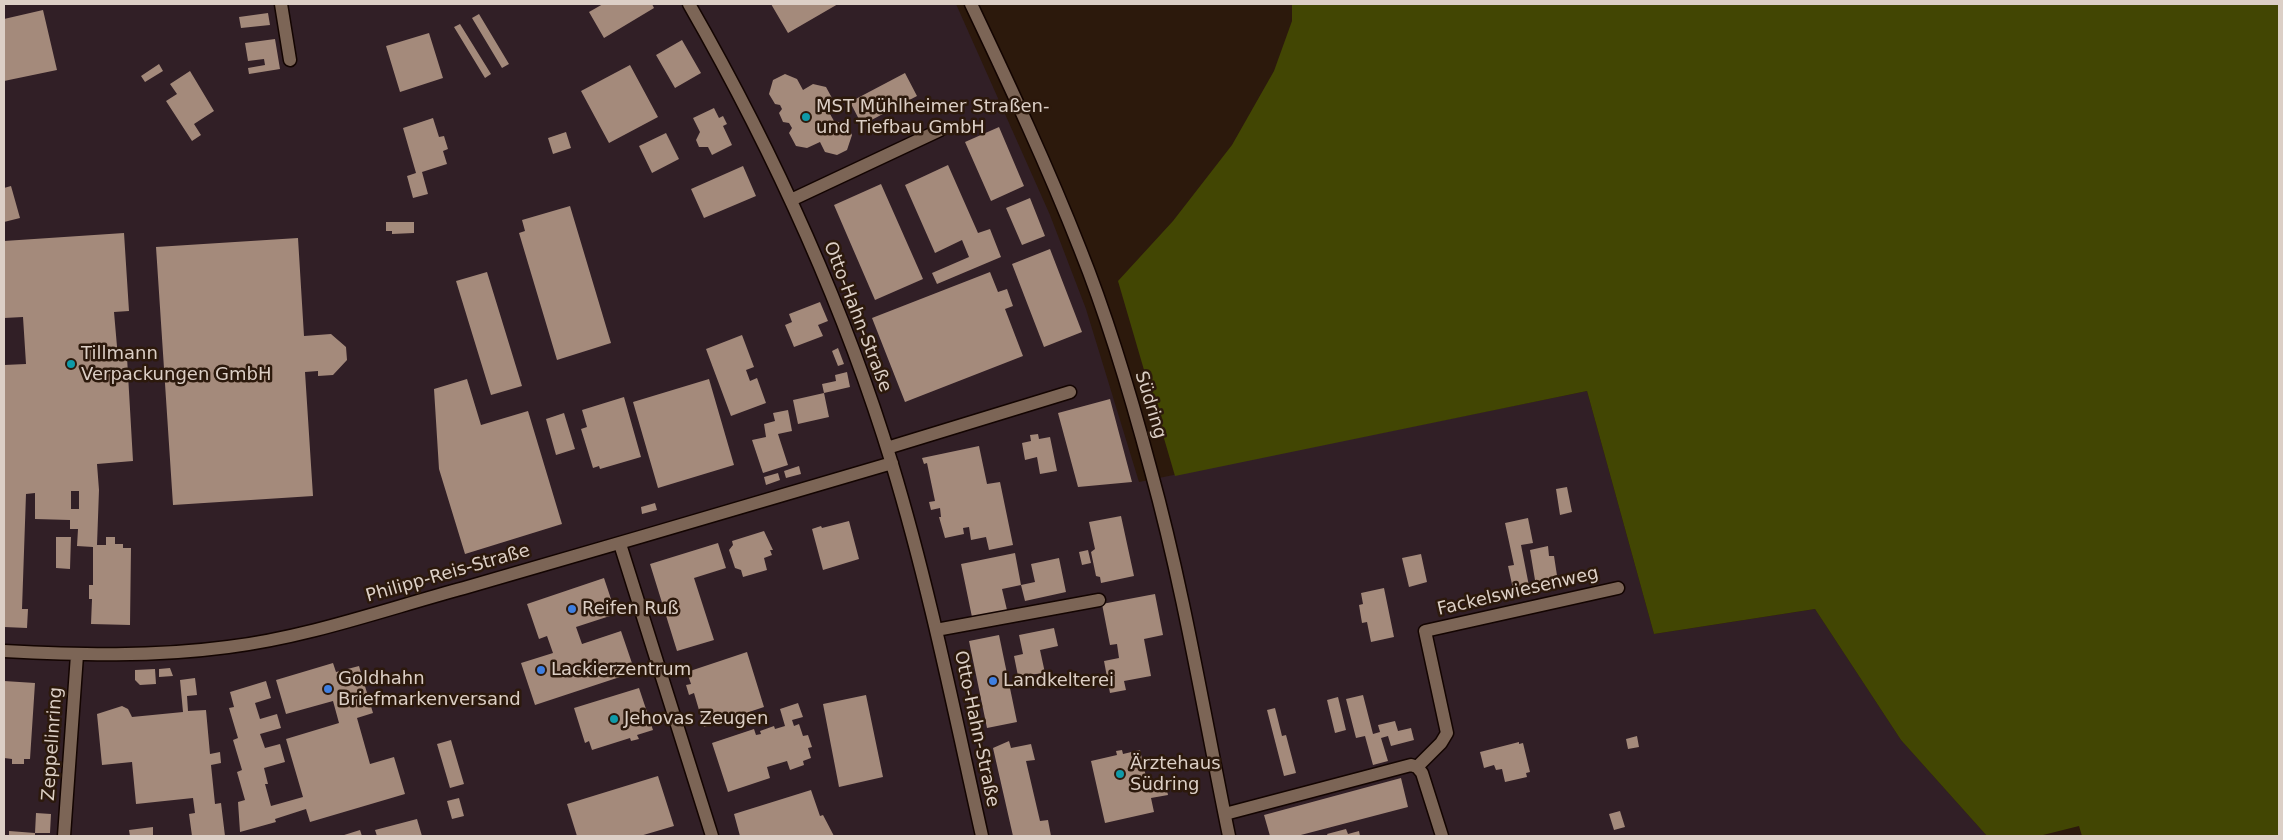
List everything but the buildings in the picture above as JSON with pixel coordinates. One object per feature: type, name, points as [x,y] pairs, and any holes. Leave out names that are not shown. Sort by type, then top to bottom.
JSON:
[{"type":"street","points":[[281,4],[290,60]]},
{"type":"street","name":"Otto-Hahn-Straße","points":[[689,4],[749,114],[791,200],[825,280],[887,448],[925,581],[982,836]]},
{"type":"street","name":"Südring","points":[[971,4],[1059,197],[1081,251],[1112,341],[1151,470],[1178,577],[1229,836]]},
{"type":"street","points":[[791,200],[940,130]]},
{"type":"street","points":[[887,448],[1070,392]]},
{"type":"street","name":"Philipp-Reis-Straße","points":[[4,651],[78,655],[152,655],[215,649],[278,639],[620,544],[892,463]]},
{"type":"street","points":[[620,544],[712,836]]},
{"type":"street","name":"Fackelswiesenweg","points":[[1417,767],[1442,743],[1447,733],[1425,631],[1618,588]]},
{"type":"street","name":"Otto-Hahn-Straße","points":[[936,630],[1098,600]]},
{"type":"street","name":"Zeppelinring","points":[[64,836],[78,655]]},
{"type":"street","points":[[1225,814],[1405,766],[1417,767],[1425,780],[1442,836]]},
{"type":"shaded area","points":[[4,4],[956,4],[1050,215],[1086,309],[1139,482],[1587,391],[1654,634],[1815,609],[1901,740],[1987,836],[4,836]]},
{"type":"shaded area","points":[[1292,4],[2279,4],[2279,836],[2082,836],[2079,826],[2039,836],[1987,836],[1901,740],[1815,609],[1654,634],[1587,391],[1175,476],[1118,281],[1173,221],[1232,145],[1274,71],[1292,21]]},
{"type":"place","name":"MST Mühlheimer Straßen- und Tiefbau GmbH","points":[[806,117]]},
{"type":"place","name":"Tillmann Verpackungen GmbH","points":[[71,364]]},
{"type":"place","name":"Reifen Ruß","points":[[572,609]]},
{"type":"place","name":"Lackierzentrum","points":[[541,670]]},
{"type":"place","name":"Landkelterei","points":[[993,681]]},
{"type":"place","name":"Goldhahn Briefmarkenversand","points":[[328,689]]},
{"type":"place","name":"Jehovas Zeugen","points":[[614,719]]},
{"type":"place","name":"Ärztehaus Südring","points":[[1120,774]]}]
